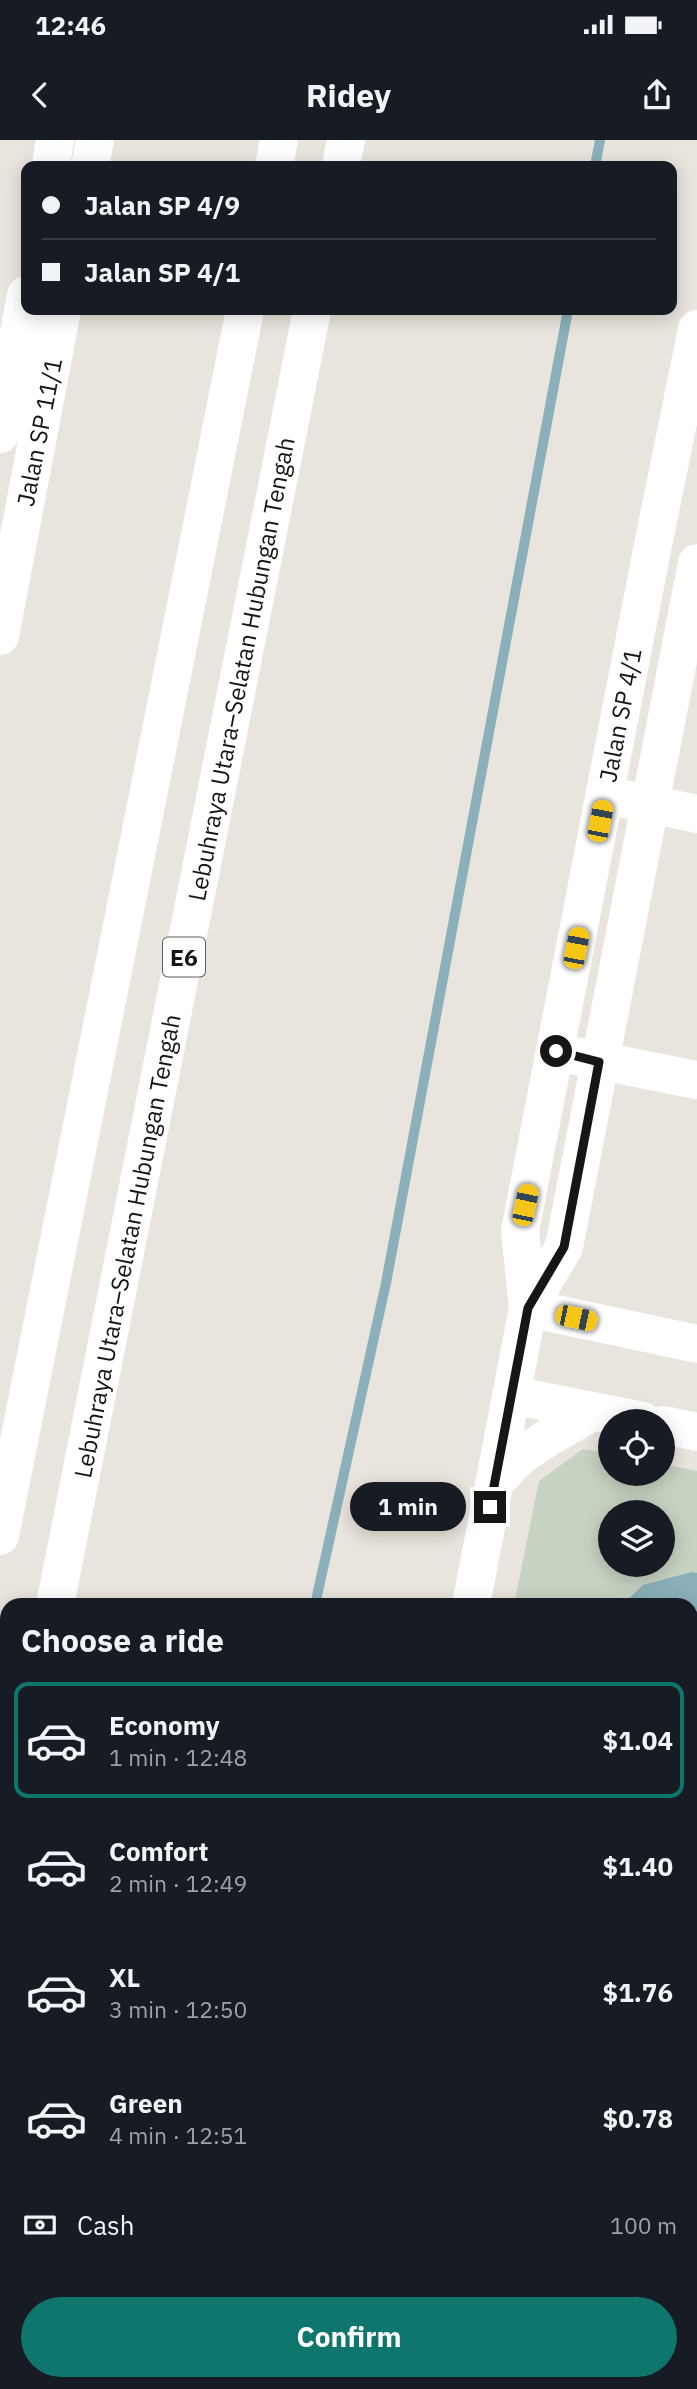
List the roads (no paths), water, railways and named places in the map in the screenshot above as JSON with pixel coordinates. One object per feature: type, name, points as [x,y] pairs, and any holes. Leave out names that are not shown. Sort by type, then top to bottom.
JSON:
[{"type":"main road","points":[[52,161],[55,140]]},
{"type":"main road","points":[[91,161],[95,140]]},
{"type":"main road","points":[[275,161],[279,140]]},
{"type":"main road","points":[[342,161],[346,140]]},
{"type":"main road","name":"Jalan SP 11/1","points":[[0,435],[22,315]]},
{"type":"main road","name":"Jalan SP 11/1","points":[[0,636],[61,315]]},
{"type":"main road","points":[[0,1535],[244,315]]},
{"type":"main road","name":"Lebuhraya Utara–Selatan Hubungan Tengah","points":[[56,1598],[311,315]]},
{"type":"main road","name":"Jalan SP 4/1","points":[[472,1598],[528,1308],[520,1231],[697,330]]},
{"type":"main road","points":[[652,550],[697,561]]},
{"type":"main road","name":"Jalan SP 4/1","points":[[528,1308],[564,1247],[697,561]]},
{"type":"main road","points":[[605,795],[697,814]]},
{"type":"main road","points":[[556,1051],[599,1062],[697,1080]]},
{"type":"main road","points":[[528,1308],[697,1344]]},
{"type":"main road","points":[[511,1395],[598,1412]]},
{"type":"main road","points":[[495,1482],[519,1457],[594,1411]]},
{"type":"main road","points":[[675,1427],[697,1432]]},
{"type":"water","points":[[697,1573],[697,1598],[629,1598],[643,1585]]},
{"type":"waterway","points":[[596,161],[600,140]]},
{"type":"waterway","points":[[317,1598],[386,1283],[567,315]]}]
